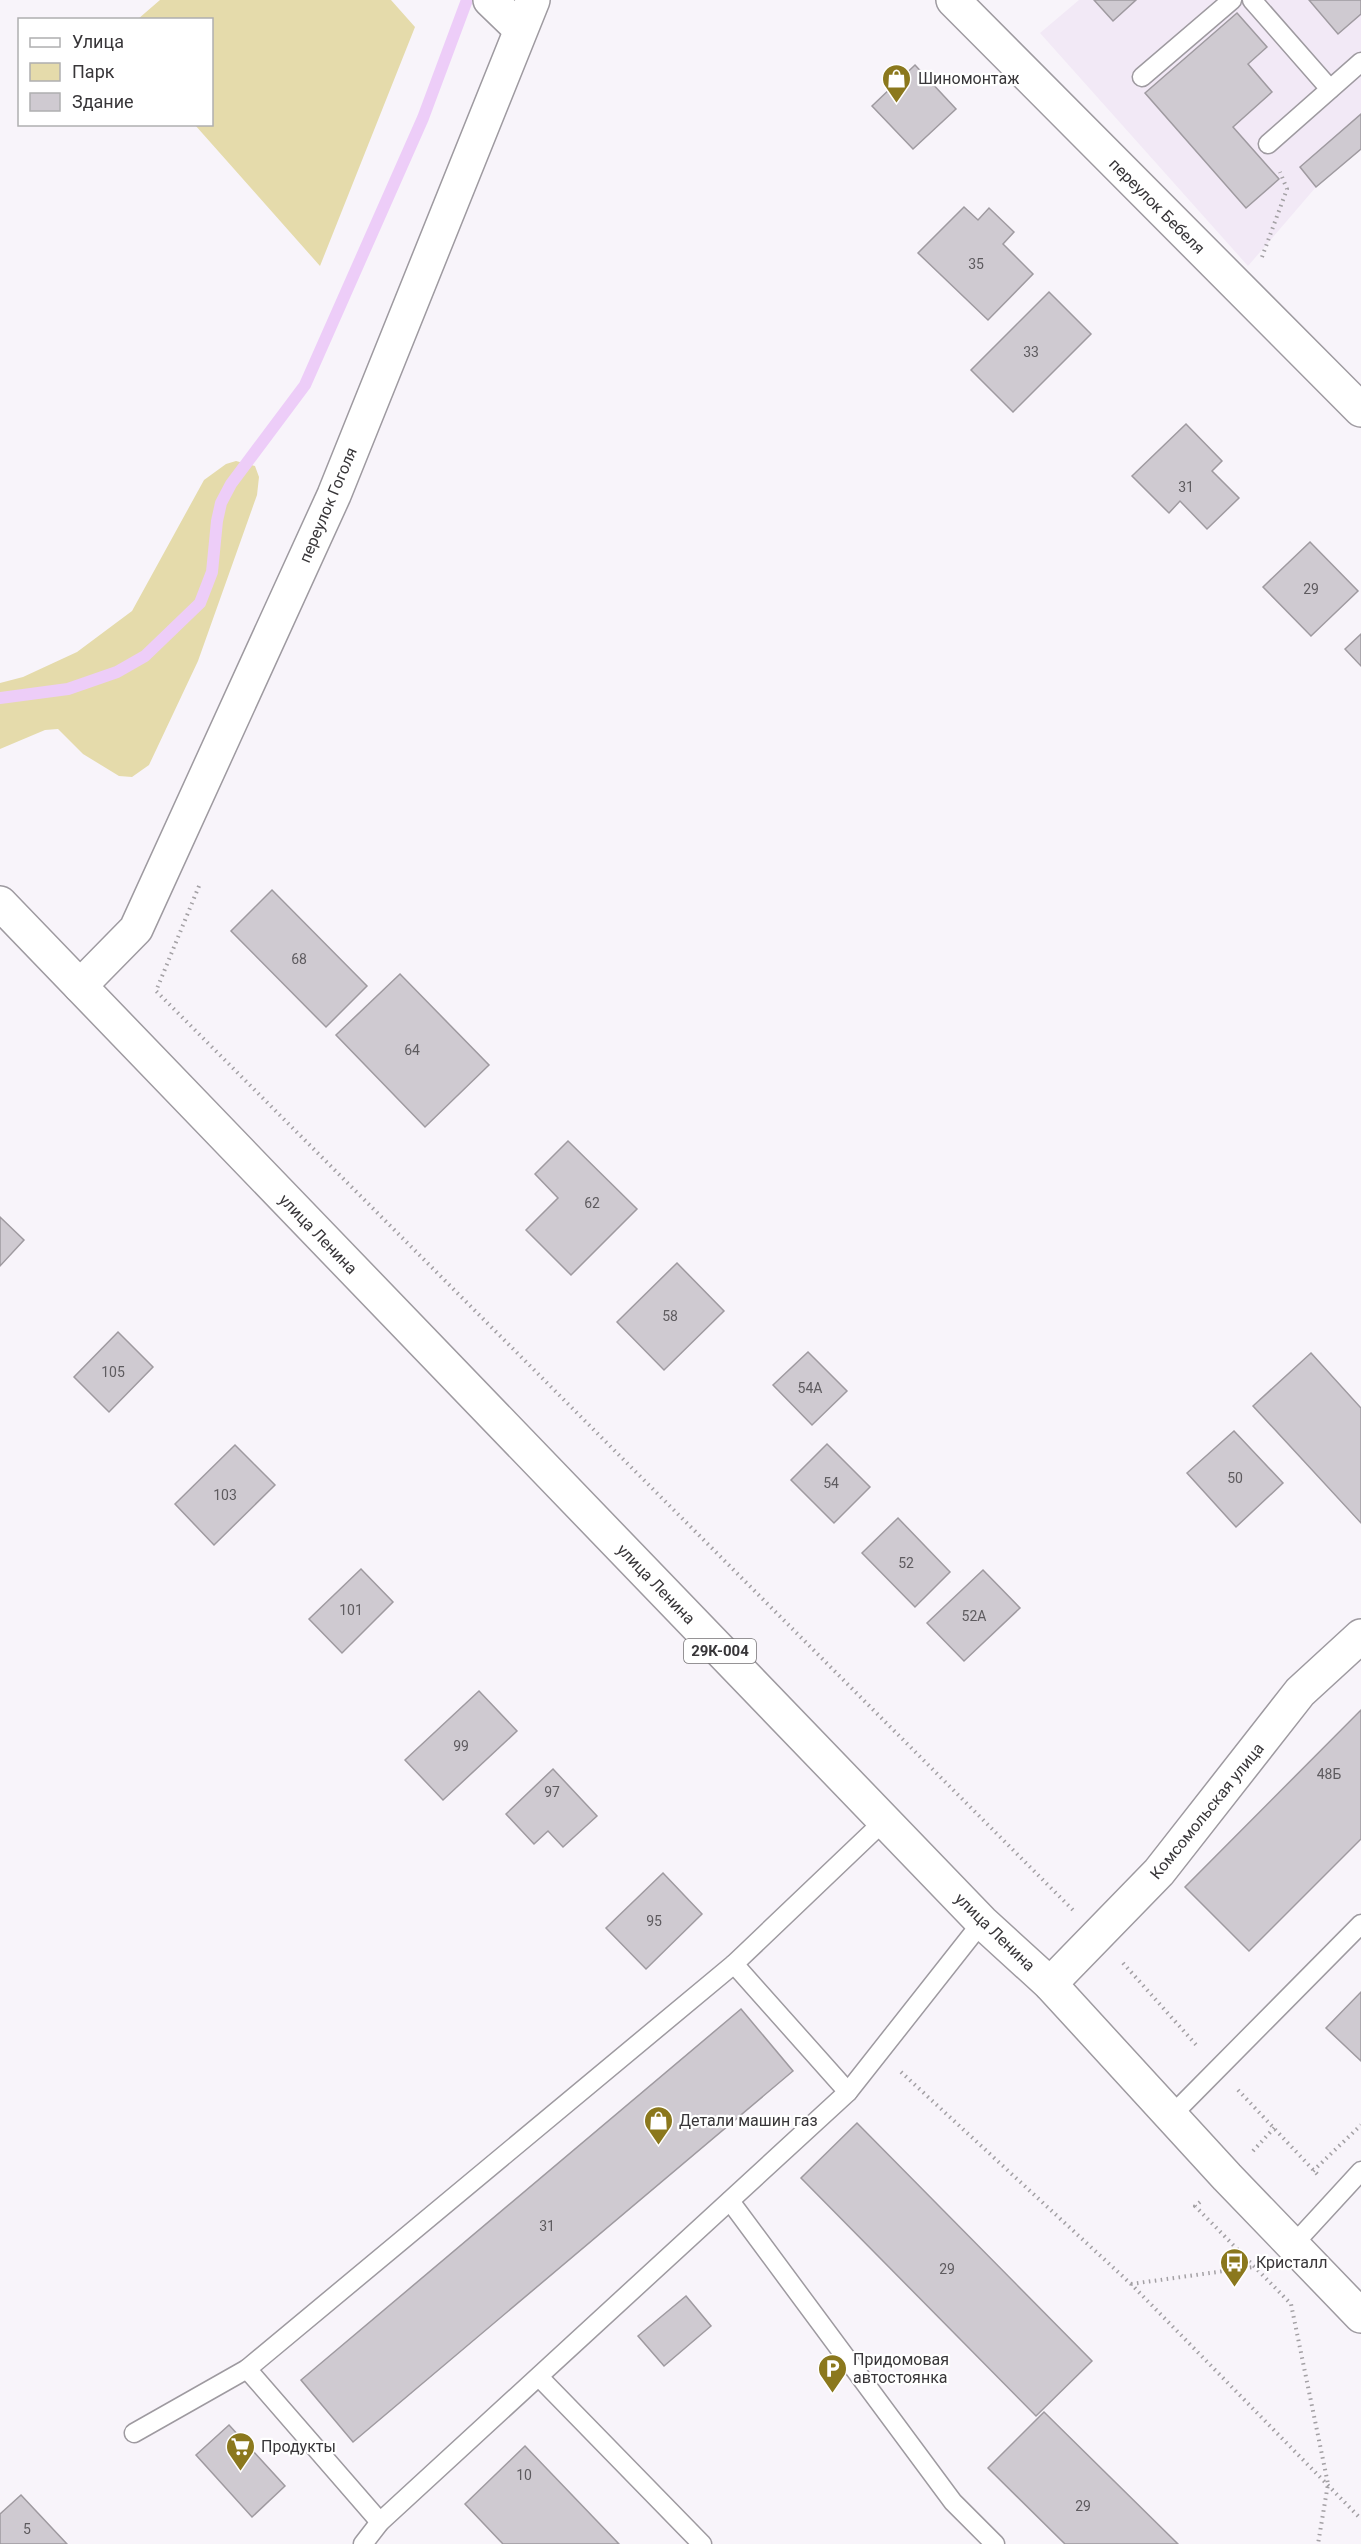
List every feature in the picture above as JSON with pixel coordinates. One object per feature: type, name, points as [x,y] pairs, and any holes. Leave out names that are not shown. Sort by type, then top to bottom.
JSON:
[{"type":"main road","points":[[490,0],[527,14]]},
{"type":"main road","name":"переулок Бебеля","points":[[953,0],[1361,410]]},
{"type":"main road","name":"переулок Гоголя","points":[[80,986],[136,929],[334,495],[527,14]]},
{"type":"main road","name":"улица Ленина","points":[[0,903],[982,1922],[1050,1984],[1171,2116],[1361,2316]]},
{"type":"main road","name":"Комсомольская улица","points":[[1050,1984],[1159,1872],[1300,1692],[1361,1636]]},
{"type":"lane","points":[[1142,77],[1232,0]]},
{"type":"lane","points":[[1252,0],[1330,89]]},
{"type":"lane","points":[[1268,144],[1361,62]]},
{"type":"lane","points":[[134,2433],[247,2369],[734,1964],[884,1821]]},
{"type":"lane","points":[[363,2544],[380,2522],[848,2092],[878,2051],[982,1922]]},
{"type":"lane","points":[[1171,2116],[1361,1924]]},
{"type":"lane","points":[[734,1964],[848,2092]]},
{"type":"lane","points":[[1293,2245],[1361,2171]]},
{"type":"lane","points":[[730,2201],[953,2502],[995,2544]]},
{"type":"lane","points":[[247,2369],[380,2522]]},
{"type":"lane","points":[[538,2377],[702,2544]]},
{"type":"path","points":[[1247,297],[1287,189],[1268,144]]},
{"type":"path","points":[[202,881],[156,991],[1098,1935],[1217,2069],[1275,2127],[1337,2195]]},
{"type":"path","points":[[878,2051],[1131,2284],[1361,2519]]},
{"type":"path","points":[[1313,2171],[1361,2126]]},
{"type":"path","points":[[1195,2206],[1291,2304],[1328,2484],[1318,2544]]},
{"type":"path","points":[[1131,2284],[1254,2267]]},
{"type":"shaded area","points":[[1079,0],[1361,0],[1361,149],[1316,187],[1248,266],[1040,33]]},
{"type":"green space","points":[[160,0],[391,0],[415,27],[320,266],[196,126],[213,126],[213,18],[139,18]]},
{"type":"green space","points":[[236,461],[255,466],[259,477],[257,495],[198,661],[149,765],[132,777],[119,776],[83,754],[58,729],[45,730],[0,749],[0,683],[23,677],[77,652],[132,611],[204,480],[226,464]]},
{"type":"building","points":[[1094,0],[1136,0],[1113,21]]},
{"type":"building","points":[[1309,0],[1361,0],[1361,14],[1338,34]]},
{"type":"building","points":[[1237,13],[1267,47],[1248,64],[1272,92],[1233,127],[1279,179],[1246,208],[1145,93]]},
{"type":"building","points":[[915,65],[956,109],[913,149],[872,106]]},
{"type":"building","points":[[1361,114],[1361,149],[1316,187],[1300,167]]},
{"type":"building","points":[[964,207],[978,220],[989,208],[1014,232],[1003,244],[1033,274],[988,320],[918,253]]},
{"type":"building","points":[[1049,292],[1091,334],[1013,412],[971,370]]},
{"type":"building","points":[[1186,424],[1222,461],[1212,471],[1239,498],[1207,529],[1180,501],[1169,513],[1132,476]]},
{"type":"building","points":[[1310,542],[1358,591],[1311,636],[1263,587]]},
{"type":"building","points":[[1361,634],[1361,666],[1345,649]]},
{"type":"building","points":[[272,890],[367,986],[326,1027],[231,931]]},
{"type":"building","points":[[400,974],[489,1065],[425,1127],[336,1035]]},
{"type":"building","points":[[568,1141],[637,1209],[571,1275],[526,1230],[558,1198],[535,1174]]},
{"type":"building","points":[[0,1217],[24,1240],[0,1266]]},
{"type":"building","points":[[677,1263],[724,1311],[664,1370],[617,1322]]},
{"type":"building","points":[[118,1332],[153,1367],[109,1412],[74,1377]]},
{"type":"building","points":[[808,1352],[847,1391],[812,1425],[773,1385]]},
{"type":"building","points":[[1311,1353],[1361,1408],[1361,1523],[1253,1406]]},
{"type":"building","points":[[1234,1431],[1283,1483],[1236,1527],[1187,1473]]},
{"type":"building","points":[[827,1444],[870,1487],[834,1523],[791,1480]]},
{"type":"building","points":[[235,1445],[275,1485],[214,1545],[175,1504]]},
{"type":"building","points":[[898,1518],[950,1572],[915,1607],[862,1553]]},
{"type":"building","points":[[361,1569],[393,1602],[342,1653],[309,1619]]},
{"type":"building","points":[[983,1570],[1020,1608],[964,1661],[927,1623]]},
{"type":"building","points":[[479,1691],[517,1731],[443,1800],[405,1760]]},
{"type":"building","points":[[1361,1710],[1361,1839],[1249,1951],[1185,1887]]},
{"type":"building","points":[[553,1769],[597,1816],[563,1847],[548,1831],[534,1844],[506,1814]]},
{"type":"building","points":[[663,1873],[702,1914],[646,1969],[606,1928]]},
{"type":"building","points":[[1361,1992],[1361,2061],[1326,2028]]},
{"type":"building","points":[[741,2009],[793,2071],[353,2442],[301,2380]]},
{"type":"building","points":[[857,2123],[1092,2361],[1036,2416],[801,2178]]},
{"type":"building","points":[[686,2296],[711,2326],[664,2366],[638,2336]]},
{"type":"building","points":[[1044,2412],[1178,2544],[1065,2544],[988,2468]]},
{"type":"building","name":"Продукты","points":[[229,2425],[285,2486],[252,2517],[196,2455]]},
{"type":"building","points":[[525,2446],[619,2544],[503,2544],[465,2504]]},
{"type":"building","points":[[21,2495],[67,2544],[0,2544],[0,2514]]},
{"type":"waterway","points":[[0,698],[68,689],[117,672],[145,656],[200,603],[212,572],[221,503],[231,484],[305,385],[423,118],[467,0]]},
{"type":"place","name":"Шиномонтаж","points":[[897,104]]},
{"type":"place","name":"Детали машин газ","points":[[658,2146]]},
{"type":"place","name":"Кристалл","points":[[1235,2288]]},
{"type":"place","name":"Придомовая автостоянка","points":[[832,2394]]},
{"type":"place","name":"Продукты","points":[[240,2472]]}]
